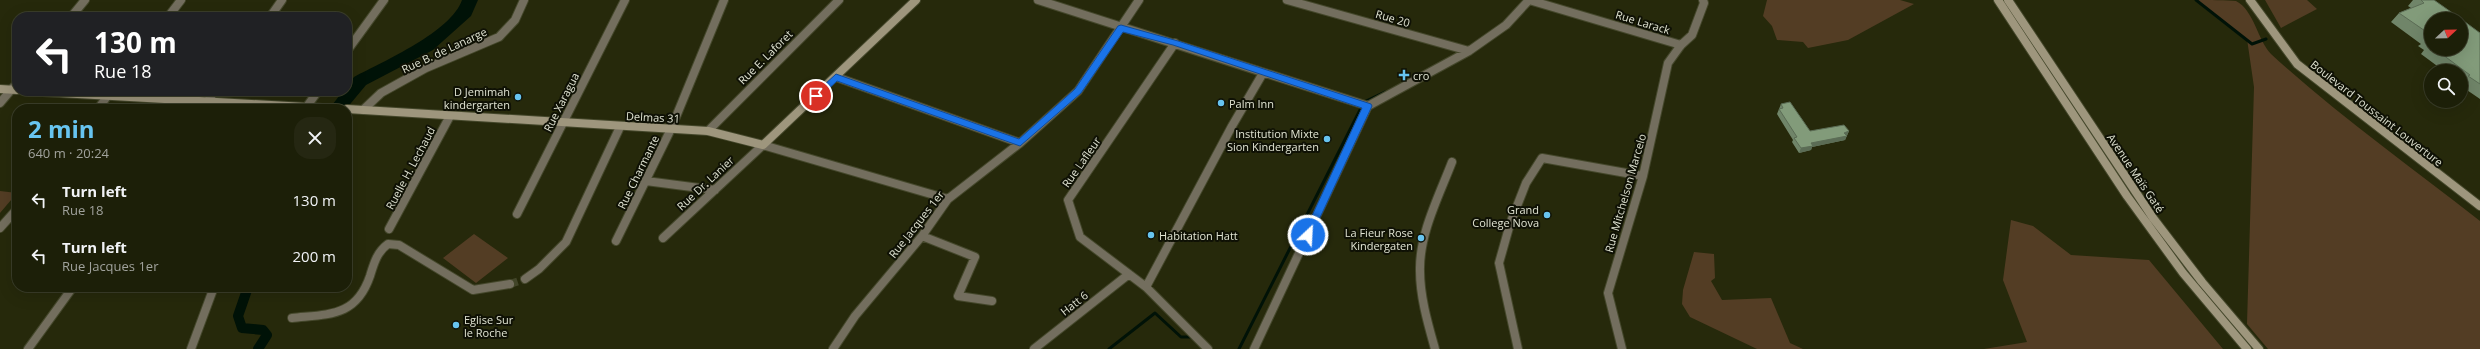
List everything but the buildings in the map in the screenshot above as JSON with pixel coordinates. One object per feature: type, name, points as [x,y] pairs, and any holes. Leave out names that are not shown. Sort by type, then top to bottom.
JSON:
[{"type":"main road","points":[[763,145],[916,0]]},
{"type":"main road","name":"Avenue Maïs Gaté","points":[[1998,0],[2127,196],[2183,273],[2247,349]]},
{"type":"main road","name":"Avenue Maïs Gaté","points":[[2008,0],[2153,218],[2202,282],[2259,349]]},
{"type":"main road","name":"Boulevard Toussaint Louverture","points":[[2250,0],[2257,4],[2280,43],[2312,77],[2480,206]]},
{"type":"main road","points":[[0,89],[12,90]]},
{"type":"main road","points":[[137,96],[250,104]]},
{"type":"main road","name":"Delmas 31","points":[[352,109],[562,124],[708,131],[763,145]]},
{"type":"street","points":[[76,12],[85,0]]},
{"type":"street","points":[[172,12],[181,0]]},
{"type":"street","points":[[274,12],[282,0]]},
{"type":"street","points":[[352,44],[384,0]]},
{"type":"street","name":"Rue B. de Lanarge","points":[[363,110],[381,93],[426,68],[499,36],[515,20],[524,0]]},
{"type":"street","name":"Rue Xaragua","points":[[517,214],[625,0]]},
{"type":"street","name":"Rue Charmante","points":[[616,241],[671,129],[724,0]]},
{"type":"street","name":"Rue E. Laforet","points":[[708,131],[839,0]]},
{"type":"street","points":[[1038,0],[1121,28],[1175,43],[1263,73],[1368,106]]},
{"type":"street","name":"Rue Jacques 1er","points":[[833,349],[855,316],[922,236],[948,199],[1020,143],[1078,91],[1139,0]]},
{"type":"street","name":"Rue 20","points":[[1287,0],[1470,51]]},
{"type":"street","points":[[1254,349],[1368,106],[1470,51],[1506,25],[1529,0]]},
{"type":"street","name":"Rue Larack","points":[[1529,0],[1681,45]]},
{"type":"street","name":"Rue Mitchelson Marcelo","points":[[1622,349],[1608,293],[1643,176],[1668,63],[1681,45],[1692,35],[1704,3],[1703,0]]},
{"type":"street","name":"Rue Lafleur","points":[[1175,43],[1068,200],[1080,237],[1146,287],[1208,349]]},
{"type":"street","points":[[1146,287],[1191,206],[1231,124],[1263,73]]},
{"type":"street","points":[[836,77],[1020,143]]},
{"type":"street","points":[[0,103],[12,92]]},
{"type":"street","points":[[206,104],[212,96]]},
{"type":"street","name":"Ruelle H. Lechaud","points":[[390,229],[450,116]]},
{"type":"street","points":[[525,280],[566,242],[620,127]]},
{"type":"street","name":"Rue Dr. Lanier","points":[[663,238],[763,145]]},
{"type":"street","name":"Delmas 31","points":[[763,145],[948,199]]},
{"type":"street","points":[[1518,349],[1499,263],[1510,224],[1526,183],[1542,158],[1643,176]]},
{"type":"street","points":[[1434,349],[1425,318],[1420,262],[1435,210],[1452,162]]},
{"type":"street","points":[[646,182],[715,190]]},
{"type":"street","points":[[0,228],[12,215]]},
{"type":"street","points":[[922,236],[975,257],[958,296],[992,301]]},
{"type":"street","points":[[292,318],[328,314],[344,310],[354,303],[363,294],[379,250],[388,244],[399,246],[473,290],[510,284]]},
{"type":"street","name":"Hatt 6","points":[[1034,349],[1129,274]]},
{"type":"street","points":[[28,349],[69,292]]},
{"type":"street","points":[[191,349],[212,292]]},
{"type":"shaded area","points":[[1767,0],[1900,0],[1914,4],[1848,40],[1808,48],[1803,42],[1777,40],[1772,26],[1763,16]]},
{"type":"shaded area","points":[[2197,0],[2236,1],[2242,5],[2252,18],[2263,42],[2271,54],[2347,119],[2480,221],[2480,349],[2268,349],[2247,324],[2254,87],[2247,39]]},
{"type":"shaded area","points":[[2265,0],[2307,0],[2317,9],[2281,28]]},
{"type":"shaded area","points":[[0,191],[12,192],[12,199],[0,213]]},
{"type":"shaded area","points":[[2011,220],[2033,226],[2071,255],[2149,260],[2223,349],[1984,349],[2027,342],[2003,280]]},
{"type":"shaded area","points":[[474,234],[508,258],[476,283],[443,258]]},
{"type":"shaded area","points":[[1694,252],[1714,254],[1715,278],[1711,281],[1722,300],[1771,298],[1790,343],[1803,349],[1757,349],[1690,317],[1682,304],[1683,290]]},
{"type":"waterway","points":[[352,91],[360,81],[427,46],[466,12],[470,0]]},
{"type":"waterway","points":[[2196,0],[2252,44],[2266,39]]},
{"type":"waterway","points":[[1239,349],[1364,102],[1385,92]]},
{"type":"waterway","points":[[341,104],[348,96]]},
{"type":"waterway","points":[[246,292],[238,316],[242,328],[263,330],[267,335],[258,349]]},
{"type":"waterway","points":[[1109,349],[1155,313],[1181,337],[1193,337]]},
{"type":"tunnel","points":[[510,284],[525,279]]},
{"type":"place","name":"cro","points":[[1404,75]]},
{"type":"place","name":"D Jemimah kindergarten","points":[[518,97]]},
{"type":"place","name":"Palm Inn","points":[[1221,103]]},
{"type":"place","name":"Institution Mixte Sion Kindergarten","points":[[1327,139]]},
{"type":"place","name":"Grand College Nova","points":[[1547,215]]},
{"type":"place","name":"Habitation Hatt","points":[[1151,235]]},
{"type":"place","name":"La Fieur Rose Kindergaten","points":[[1421,238]]},
{"type":"place","name":"Eglise Sur le Roche","points":[[456,325]]},
{"type":"route","points":[[816,96],[836,77],[965,121],[1020,143],[1078,91],[1121,28],[1175,43],[1263,73],[1368,106],[1308,235]]}]
